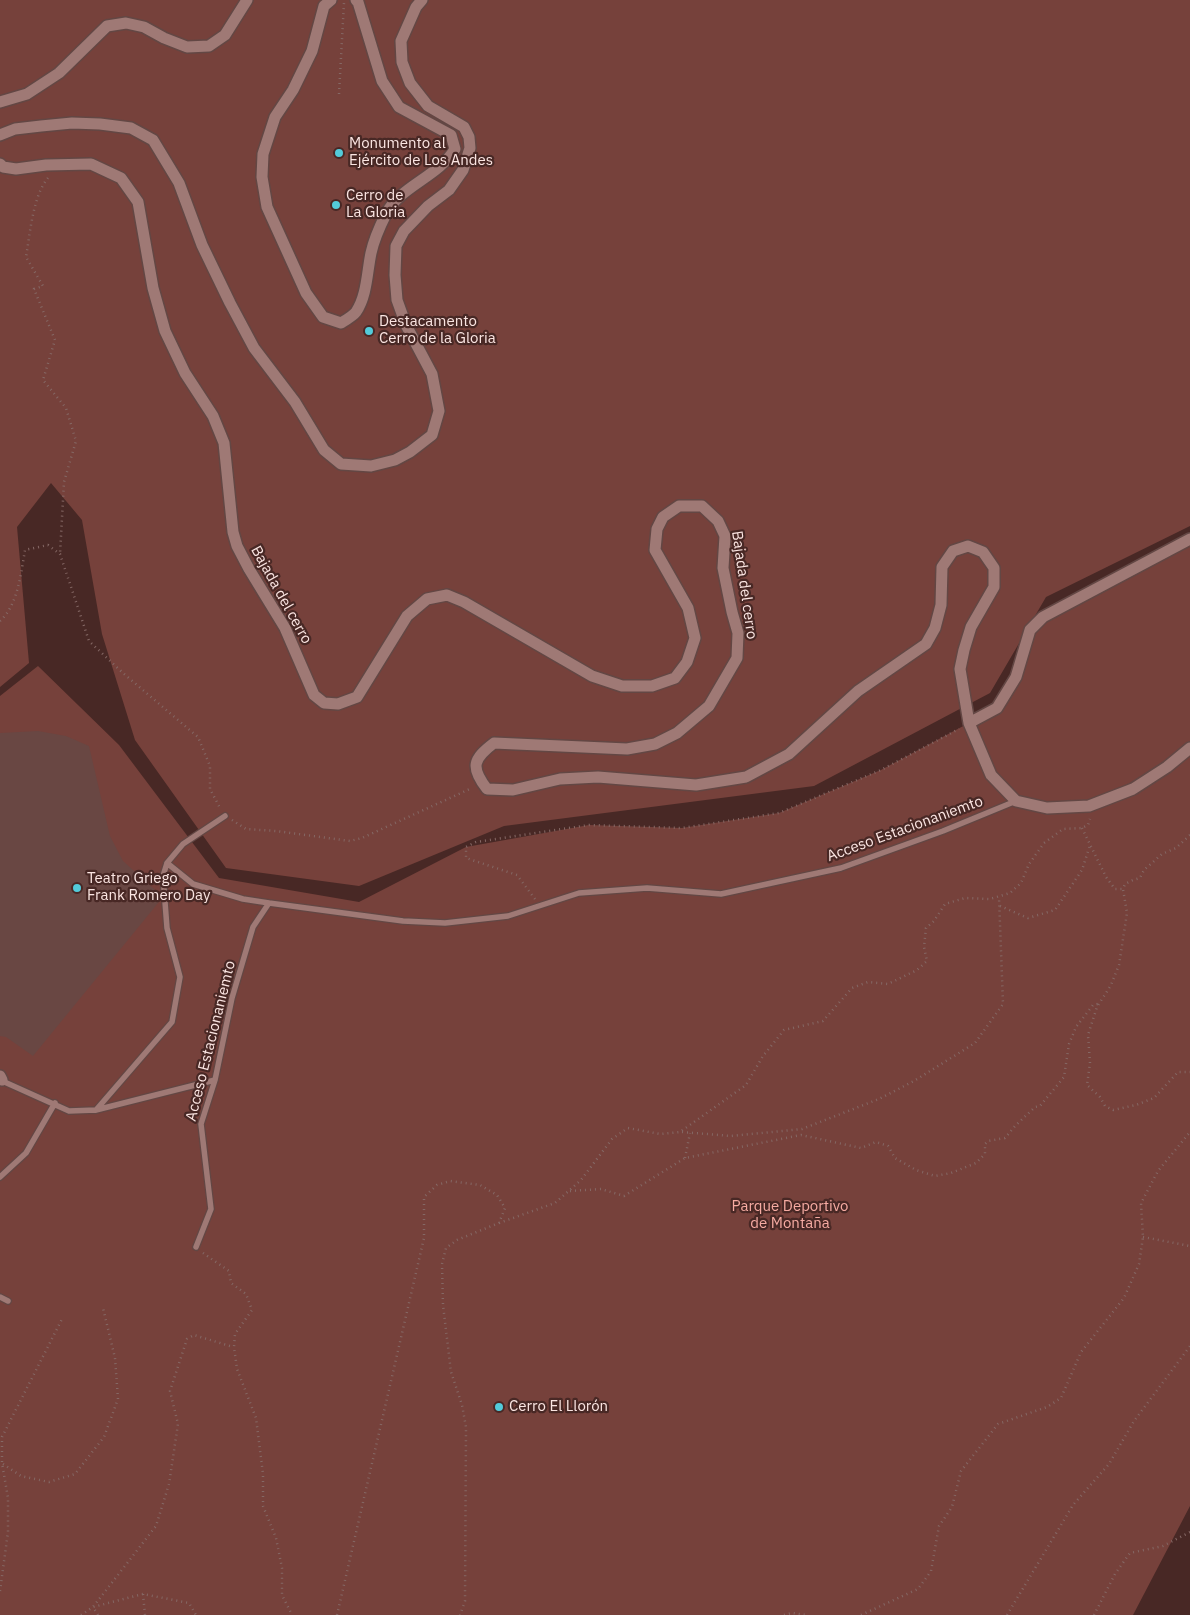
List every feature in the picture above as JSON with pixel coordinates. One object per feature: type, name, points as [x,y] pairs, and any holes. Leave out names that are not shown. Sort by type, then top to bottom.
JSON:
[{"type":"street","points":[[0,102],[27,94],[59,73],[107,26],[126,23],[144,27],[164,38],[187,47],[209,46],[225,35],[247,0]]},
{"type":"street","points":[[331,0],[324,6],[312,51],[293,90],[275,117],[263,154],[262,177],[267,207],[306,293],[323,317],[341,323],[355,313],[362,299],[371,252],[378,231],[388,211],[407,190],[428,177],[448,160],[455,149],[451,135],[399,107],[382,82],[358,4]]},
{"type":"street","points":[[0,135],[15,130],[72,123],[131,128],[154,140],[179,183],[202,245],[254,348],[295,402],[324,450],[341,464],[370,466],[395,460],[410,452],[432,435],[438,411],[432,374],[406,325],[397,300],[395,275],[396,246],[404,231],[428,206],[454,184],[463,170],[470,148],[464,127],[428,106],[410,83],[402,62],[401,41],[416,7],[422,0]]},
{"type":"street","points":[[455,149],[470,148]]},
{"type":"street","name":"Bajada del cerro","points":[[0,164],[3,167],[16,168],[91,164],[121,178],[138,202],[153,288],[165,331],[185,373],[213,416],[224,443],[233,532],[237,546],[248,569],[285,628],[314,695],[324,703],[338,704],[357,697],[407,616],[427,599],[447,595],[464,602],[592,676],[622,686],[652,686],[675,678],[688,662],[695,638],[688,608],[655,550],[657,530],[663,517],[679,506],[702,506],[718,521],[726,536],[723,568],[738,633],[738,658],[708,706],[677,733],[655,744],[627,749],[494,743],[480,754],[475,766],[482,783]]},
{"type":"street","points":[[969,723],[997,708],[1016,677],[1030,630],[1043,616],[1190,539]]},
{"type":"street","points":[[482,783],[487,789],[513,790],[560,779],[598,777],[696,785],[746,776],[789,754],[858,691],[926,644],[936,628],[941,604],[942,567],[953,551],[968,546],[983,552],[994,568],[994,587],[971,627],[960,668],[969,723],[991,775],[1016,801],[1047,808],[1089,806],[1133,789],[1167,767],[1190,748]]},
{"type":"lane","name":"Acceso Estacionaniemto","points":[[167,863],[193,884],[243,899],[403,921],[445,924],[508,916],[579,893],[647,888],[721,894],[841,868],[943,831],[1016,801]]},
{"type":"lane","points":[[96,1110],[172,1022],[180,977],[167,928],[163,876],[167,863],[183,844],[225,816]]},
{"type":"lane","name":"Acceso Estacionaniemto","points":[[196,1247],[211,1210],[201,1124],[215,1080],[232,998],[250,936],[253,927],[269,903]]},
{"type":"lane","points":[[1,1079],[55,1103],[68,1111],[96,1110],[215,1080]]},
{"type":"lane","points":[[0,1176],[26,1154],[55,1103]]},
{"type":"lane","points":[[0,1297],[8,1301]]},
{"type":"path","points":[[339,94],[344,0]]},
{"type":"path","points":[[59,165],[43,184],[35,210],[26,257],[43,286],[34,289],[55,340],[43,380],[66,408],[76,441],[64,482],[60,554],[89,641],[123,673],[198,737],[210,766],[210,790],[225,816],[246,829],[350,841],[362,838],[482,783]]},
{"type":"path","points":[[0,621],[8,614],[19,579],[25,550],[48,544],[60,554]]},
{"type":"path","points":[[540,905],[517,875],[466,858],[466,847],[476,842],[589,825],[682,828],[779,813],[881,770],[969,723]]},
{"type":"path","points":[[680,1132],[746,1085],[763,1056],[784,1030],[823,1021],[852,988],[868,982],[888,984],[917,970],[927,961],[924,947],[926,928],[934,921],[945,904],[965,898],[990,899],[1010,893],[1021,883],[1028,864],[1044,843],[1063,829],[1082,828],[1088,825],[1090,822],[1089,806]]},
{"type":"path","points":[[1082,828],[1106,877],[1116,889],[1123,889]]},
{"type":"path","points":[[1190,835],[1176,848],[1162,854],[1144,870],[1140,878],[1125,884],[1123,889],[1127,913],[1119,965],[1111,985],[1098,1004],[1088,1035],[1090,1063],[1087,1085],[1100,1097],[1105,1106],[1113,1110],[1136,1105],[1154,1098],[1178,1072],[1190,1072]]},
{"type":"path","points":[[1000,906],[1028,918],[1055,910],[1082,870],[1090,845]]},
{"type":"path","points":[[460,1615],[465,1601],[466,1427],[462,1405],[451,1372],[443,1305],[442,1264],[446,1248],[456,1240],[555,1203],[581,1180],[612,1139],[628,1128],[660,1134],[680,1132],[731,1136],[802,1129],[879,1099],[914,1081],[975,1043],[1003,1004],[999,897]]},
{"type":"path","points":[[568,1191],[601,1189],[624,1196],[685,1158],[801,1134],[861,1148],[876,1142],[888,1146],[895,1158],[916,1170],[935,1176],[951,1172],[976,1163],[985,1154],[985,1144],[988,1141],[1005,1138],[1035,1107],[1040,1106],[1064,1076],[1069,1044],[1076,1027],[1093,1005],[1098,1004]]},
{"type":"path","points":[[801,1134],[802,1129]]},
{"type":"path","points":[[861,1615],[918,1589],[927,1577],[931,1571],[938,1526],[952,1508],[961,1471],[998,1424],[1047,1407],[1061,1398],[1081,1352],[1124,1298],[1138,1264],[1143,1237],[1141,1203],[1158,1171],[1190,1132]]},
{"type":"path","points":[[685,1158],[690,1133]]},
{"type":"path","points":[[337,1615],[424,1238],[424,1197],[437,1184],[450,1181],[480,1185],[497,1195],[505,1208],[499,1223]]},
{"type":"path","points":[[1143,1237],[1190,1246]]},
{"type":"path","points":[[196,1247],[229,1271],[231,1282],[246,1294],[252,1310],[235,1334],[234,1347],[237,1369],[256,1418],[263,1474],[263,1506],[276,1538],[282,1568],[282,1595],[292,1615]]},
{"type":"path","points":[[2,1463],[21,1476],[49,1482],[74,1474],[104,1436],[118,1399],[115,1358],[103,1308]]},
{"type":"path","points":[[0,1591],[8,1532],[8,1498],[2,1463],[2,1437],[63,1317]]},
{"type":"path","points":[[81,1615],[93,1607],[156,1526],[169,1484],[178,1424],[170,1390],[187,1340],[194,1335],[234,1347]]},
{"type":"path","points":[[1007,1615],[1073,1505],[1109,1464],[1134,1421],[1190,1346]]},
{"type":"path","points":[[1094,1615],[1116,1574],[1130,1554],[1163,1546],[1190,1532]]},
{"type":"path","points":[[93,1607],[143,1594],[189,1603],[196,1615]]},
{"type":"path","points":[[143,1594],[144,1615]]},
{"type":"path","points":[[93,1607],[98,1615]]},
{"type":"path","points":[[784,1615],[792,1613],[807,1615]]},
{"type":"green space","points":[[0,0],[1190,0],[1190,526],[1046,597],[990,693],[814,786],[504,826],[359,886],[226,868],[135,740],[102,634],[82,520],[51,483],[17,527],[29,663],[0,687]]},
{"type":"green space","name":"Parque Deportivo de Montaña","points":[[1190,538],[1190,1506],[1133,1615],[0,1615],[0,696],[38,666],[119,745],[219,878],[359,902],[466,847],[589,825],[682,828],[779,813],[881,770],[997,708],[1016,677],[1043,617]]},
{"type":"building","name":"Teatro Griego Frank Romero Day","points":[[38,731],[66,736],[89,746],[110,836],[123,861],[163,897],[33,1056],[6,1037],[0,1036],[0,733]]},
{"type":"place","name":"Monumento al Ejército de Los Andes","points":[[339,153]]},
{"type":"place","name":"Cerro de La Gloria","points":[[336,205]]},
{"type":"place","name":"Destacamento Cerro de la Gloria","points":[[369,331]]},
{"type":"place","name":"Teatro Griego Frank Romero Day","points":[[77,888]]},
{"type":"place","name":"Cerro El Llorón","points":[[499,1407]]}]
